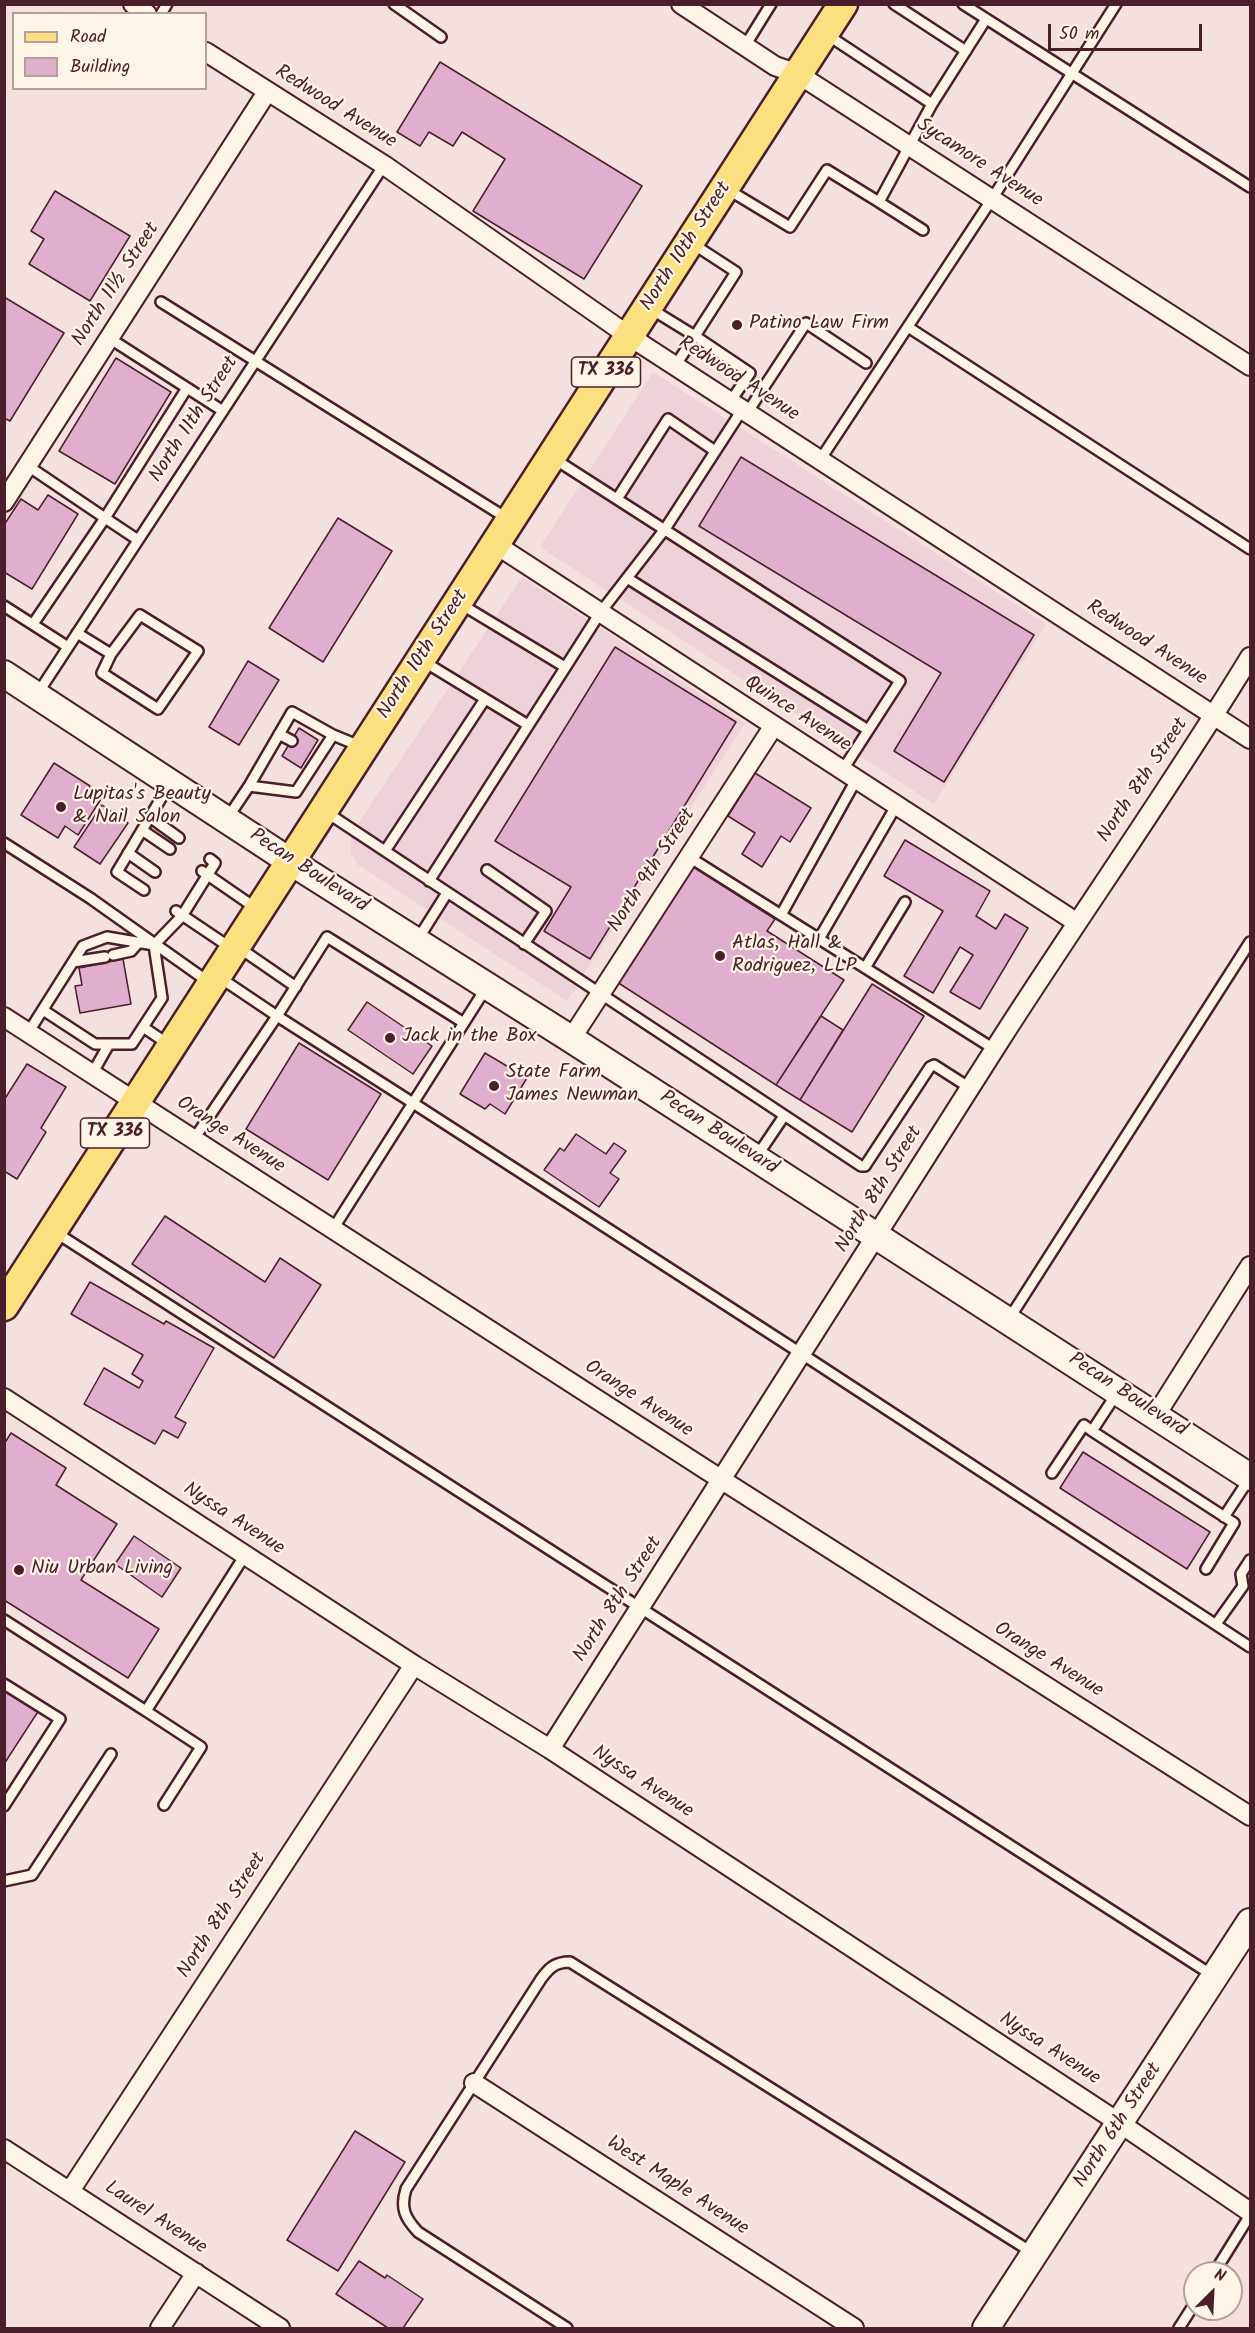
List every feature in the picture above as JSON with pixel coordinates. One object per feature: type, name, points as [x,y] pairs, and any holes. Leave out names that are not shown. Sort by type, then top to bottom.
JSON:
[{"type":"main road","name":"North 10th Street","points":[[4,1305],[842,5]]},
{"type":"main road","name":"Pecan Boulevard","points":[[4,674],[291,862],[571,1039],[1251,1477]]},
{"type":"main road","name":"North 6th Street","points":[[986,2328],[1251,1922]]},
{"type":"street","name":"Sycamore Avenue","points":[[681,4],[701,10],[745,46],[775,66],[798,74],[1251,366]]},
{"type":"street","name":"Redwood Avenue","points":[[207,53],[384,165],[629,336],[1251,739]]},
{"type":"street","name":"North 11½ Street","points":[[4,502],[267,92]]},
{"type":"street","name":"Quince Avenue","points":[[503,533],[600,613],[1076,922]]},
{"type":"street","name":"North 8th Street","points":[[550,1749],[994,1049],[1076,922],[1215,716],[1251,657]]},
{"type":"street","name":"North 9th Street","points":[[571,1039],[773,727]]},
{"type":"street","name":"Orange Avenue","points":[[4,1017],[722,1480],[1251,1816]]},
{"type":"street","points":[[1156,1415],[1251,1266]]},
{"type":"street","name":"Nyssa Avenue","points":[[6,1402],[414,1665],[550,1749],[1121,2124],[1251,2214]]},
{"type":"street","name":"North 8th Street","points":[[70,2191],[414,1665]]},
{"type":"street","name":"West Maple Avenue","points":[[474,2083],[854,2328]]},
{"type":"street","name":"Laurel Avenue","points":[[4,2150],[280,2328]]},
{"type":"street","points":[[160,2328],[196,2273]]},
{"type":"lane","points":[[393,4],[441,37]]},
{"type":"lane","points":[[745,46],[771,4]]},
{"type":"lane","points":[[894,4],[966,51]]},
{"type":"lane","points":[[963,4],[1251,187]]},
{"type":"lane","points":[[820,460],[992,199],[1116,4]]},
{"type":"lane","points":[[879,202],[908,145],[986,19]]},
{"type":"lane","points":[[825,33],[932,104]]},
{"type":"lane","name":"North 11th Street","points":[[37,695],[384,165]]},
{"type":"lane","points":[[725,188],[790,227],[827,170],[923,230]]},
{"type":"lane","points":[[675,366],[736,273],[690,242]]},
{"type":"lane","points":[[161,302],[255,362],[503,533]]},
{"type":"lane","points":[[648,307],[750,373],[740,408]]},
{"type":"lane","points":[[429,881],[600,613],[664,530],[716,451],[740,408],[806,323],[866,363]]},
{"type":"lane","points":[[908,327],[1251,549]]},
{"type":"lane","points":[[109,338],[223,411]]},
{"type":"lane","points":[[33,624],[105,518],[187,388]]},
{"type":"lane","points":[[617,499],[668,419],[716,451]]},
{"type":"lane","points":[[552,457],[900,681],[868,730],[849,775],[781,915]]},
{"type":"lane","points":[[28,466],[138,540]]},
{"type":"lane","points":[[627,578],[868,730]]},
{"type":"lane","points":[[458,602],[565,668]]},
{"type":"lane","points":[[4,606],[68,647]]},
{"type":"lane","points":[[140,615],[198,651],[158,709],[102,673],[111,654],[140,615]]},
{"type":"lane","points":[[77,633],[111,654]]},
{"type":"lane","points":[[421,660],[528,725]]},
{"type":"lane","points":[[385,851],[485,699]]},
{"type":"lane","points":[[226,820],[249,786],[292,712],[333,735],[364,748]]},
{"type":"lane","points":[[279,734],[291,741]]},
{"type":"lane","points":[[249,786],[296,792],[314,755],[333,735]]},
{"type":"lane","points":[[144,890],[117,872],[170,783]]},
{"type":"lane","points":[[819,939],[896,806]]},
{"type":"lane","points":[[324,811],[861,1166],[865,1166],[930,1067],[934,1065],[970,1089]]},
{"type":"lane","points":[[150,817],[179,838]]},
{"type":"lane","points":[[142,830],[170,849]]},
{"type":"lane","points":[[4,843],[90,898],[154,945],[277,1016],[413,1103],[1251,1647]]},
{"type":"lane","points":[[128,853],[155,872]]},
{"type":"lane","points":[[689,857],[994,1049]]},
{"type":"lane","points":[[43,1010],[95,1044],[132,1044],[162,998],[154,945],[179,914],[204,873],[215,863],[210,859]]},
{"type":"lane","points":[[487,870],[546,911],[524,944]]},
{"type":"lane","points":[[204,873],[259,910]]},
{"type":"lane","points":[[417,941],[447,893]]},
{"type":"lane","points":[[865,968],[905,902]]},
{"type":"lane","points":[[179,914],[296,987]]},
{"type":"lane","points":[[28,1033],[83,946],[107,937],[154,945]]},
{"type":"lane","points":[[194,1139],[327,937],[464,1023]]},
{"type":"lane","points":[[73,962],[131,951],[139,942]]},
{"type":"lane","points":[[1008,1320],[1251,942]]},
{"type":"lane","points":[[333,1229],[488,986]]},
{"type":"lane","points":[[143,1027],[172,1046]]},
{"type":"lane","points":[[92,1074],[109,1044]]},
{"type":"lane","points":[[756,1158],[784,1116]]},
{"type":"lane","points":[[53,1230],[1215,1977]]},
{"type":"lane","points":[[1092,1431],[1119,1391]]},
{"type":"lane","points":[[1052,1473],[1084,1425],[1233,1523],[1206,1569]]},
{"type":"lane","points":[[1224,1517],[1251,1477]]},
{"type":"lane","points":[[146,1711],[246,1555]]},
{"type":"lane","points":[[1216,1624],[1243,1586],[1241,1574],[1251,1560]]},
{"type":"lane","points":[[4,1620],[201,1746],[165,1805]]},
{"type":"lane","points":[[4,1684],[60,1719],[4,1806]]},
{"type":"lane","points":[[4,1881],[32,1875],[111,1754]]},
{"type":"lane","points":[[567,2328],[418,2232],[405,2218],[402,2202],[406,2189],[541,1979],[551,1967],[561,1962],[570,1962],[1035,2254]]},
{"type":"lane","points":[[1222,2261],[1251,2214]]},
{"type":"shaded area","points":[[653,372],[1046,624],[934,804],[540,547]]},
{"type":"shaded area","points":[[522,577],[745,723],[567,1001],[358,865],[351,853],[351,834]]},
{"type":"building","points":[[440,62],[642,186],[584,279],[473,211],[505,159],[462,132],[453,146],[429,132],[420,146],[397,132]]},
{"type":"building","points":[[55,191],[130,236],[90,301],[29,264],[44,239],[31,231]]},
{"type":"building","points":[[4,297],[64,333],[10,421],[4,418]]},
{"type":"building","points":[[116,358],[171,392],[115,484],[59,451]]},
{"type":"building","points":[[741,457],[1034,635],[944,782],[894,751],[941,673],[699,526]]},
{"type":"building","points":[[48,495],[78,514],[32,589],[4,572],[4,525],[21,499],[38,510]]},
{"type":"building","points":[[338,518],[392,551],[323,662],[269,628]]},
{"type":"building","points":[[615,647],[736,722],[590,959],[544,931],[571,887],[495,841]]},
{"type":"building","points":[[248,661],[279,680],[239,745],[209,727]]},
{"type":"building","points":[[299,728],[318,740],[301,768],[282,756]]},
{"type":"building","name":"Lupitas's Beauty & Nail Salon","points":[[54,763],[90,786],[88,790],[101,799],[78,835],[65,826],[58,838],[21,815]]},
{"type":"building","points":[[755,773],[811,808],[790,842],[781,836],[762,867],[742,854],[755,833],[728,816]]},
{"type":"building","points":[[102,805],[128,823],[100,864],[74,847]]},
{"type":"building","points":[[905,840],[990,891],[976,916],[996,929],[1005,914],[1028,928],[980,1009],[950,992],[973,955],[960,947],[933,993],[904,976],[943,911],[884,876]]},
{"type":"building","name":"Atlas, Hall & Rodriguez, LLP","points":[[692,866],[775,919],[767,931],[844,980],[776,1085],[617,982]]},
{"type":"building","points":[[123,959],[131,1004],[80,1013],[75,986],[82,985],[79,968]]},
{"type":"building","points":[[872,984],[924,1016],[852,1132],[800,1100]]},
{"type":"building","name":"Jack in the Box","points":[[367,1002],[432,1046],[413,1074],[348,1030]]},
{"type":"building","points":[[821,1016],[843,1030],[800,1100],[776,1085]]},
{"type":"building","points":[[299,1043],[381,1094],[328,1180],[246,1129]]},
{"type":"building","name":"State Farm James Newman","points":[[485,1053],[527,1078],[505,1114],[490,1104],[485,1109],[460,1094]]},
{"type":"building","points":[[27,1064],[66,1087],[41,1128],[46,1132],[17,1179],[4,1171],[4,1100]]},
{"type":"building","points":[[576,1134],[606,1154],[614,1143],[626,1151],[610,1173],[619,1179],[599,1207],[544,1170],[560,1148],[564,1151]]},
{"type":"building","points":[[165,1216],[265,1282],[280,1258],[321,1285],[274,1358],[132,1264]]},
{"type":"building","points":[[90,1282],[164,1324],[166,1321],[214,1348],[175,1417],[186,1423],[178,1438],[163,1430],[155,1444],[84,1404],[104,1368],[139,1388],[143,1381],[132,1374],[143,1355],[71,1314]]},
{"type":"building","points":[[11,1433],[66,1468],[56,1485],[117,1524],[81,1580],[159,1629],[128,1678],[4,1600],[4,1444]]},
{"type":"building","points":[[1083,1452],[1210,1532],[1187,1569],[1060,1488]]},
{"type":"building","points":[[134,1536],[181,1568],[162,1597],[115,1564]]},
{"type":"building","points":[[4,1688],[39,1710],[4,1764]]},
{"type":"building","points":[[355,2131],[405,2162],[338,2271],[287,2240]]},
{"type":"building","points":[[359,2261],[385,2278],[387,2275],[423,2299],[403,2328],[388,2328],[336,2294]]},
{"type":"place","name":"Patino Law Firm","points":[[737,325]]},
{"type":"place","name":"Lupitas's Beauty & Nail Salon","points":[[61,807]]},
{"type":"place","name":"Atlas, Hall & Rodriguez, LLP","points":[[720,956]]},
{"type":"place","name":"Jack in the Box","points":[[390,1038]]},
{"type":"place","name":"State Farm James Newman","points":[[494,1086]]},
{"type":"place","name":"Niu Urban Living","points":[[19,1570]]}]
